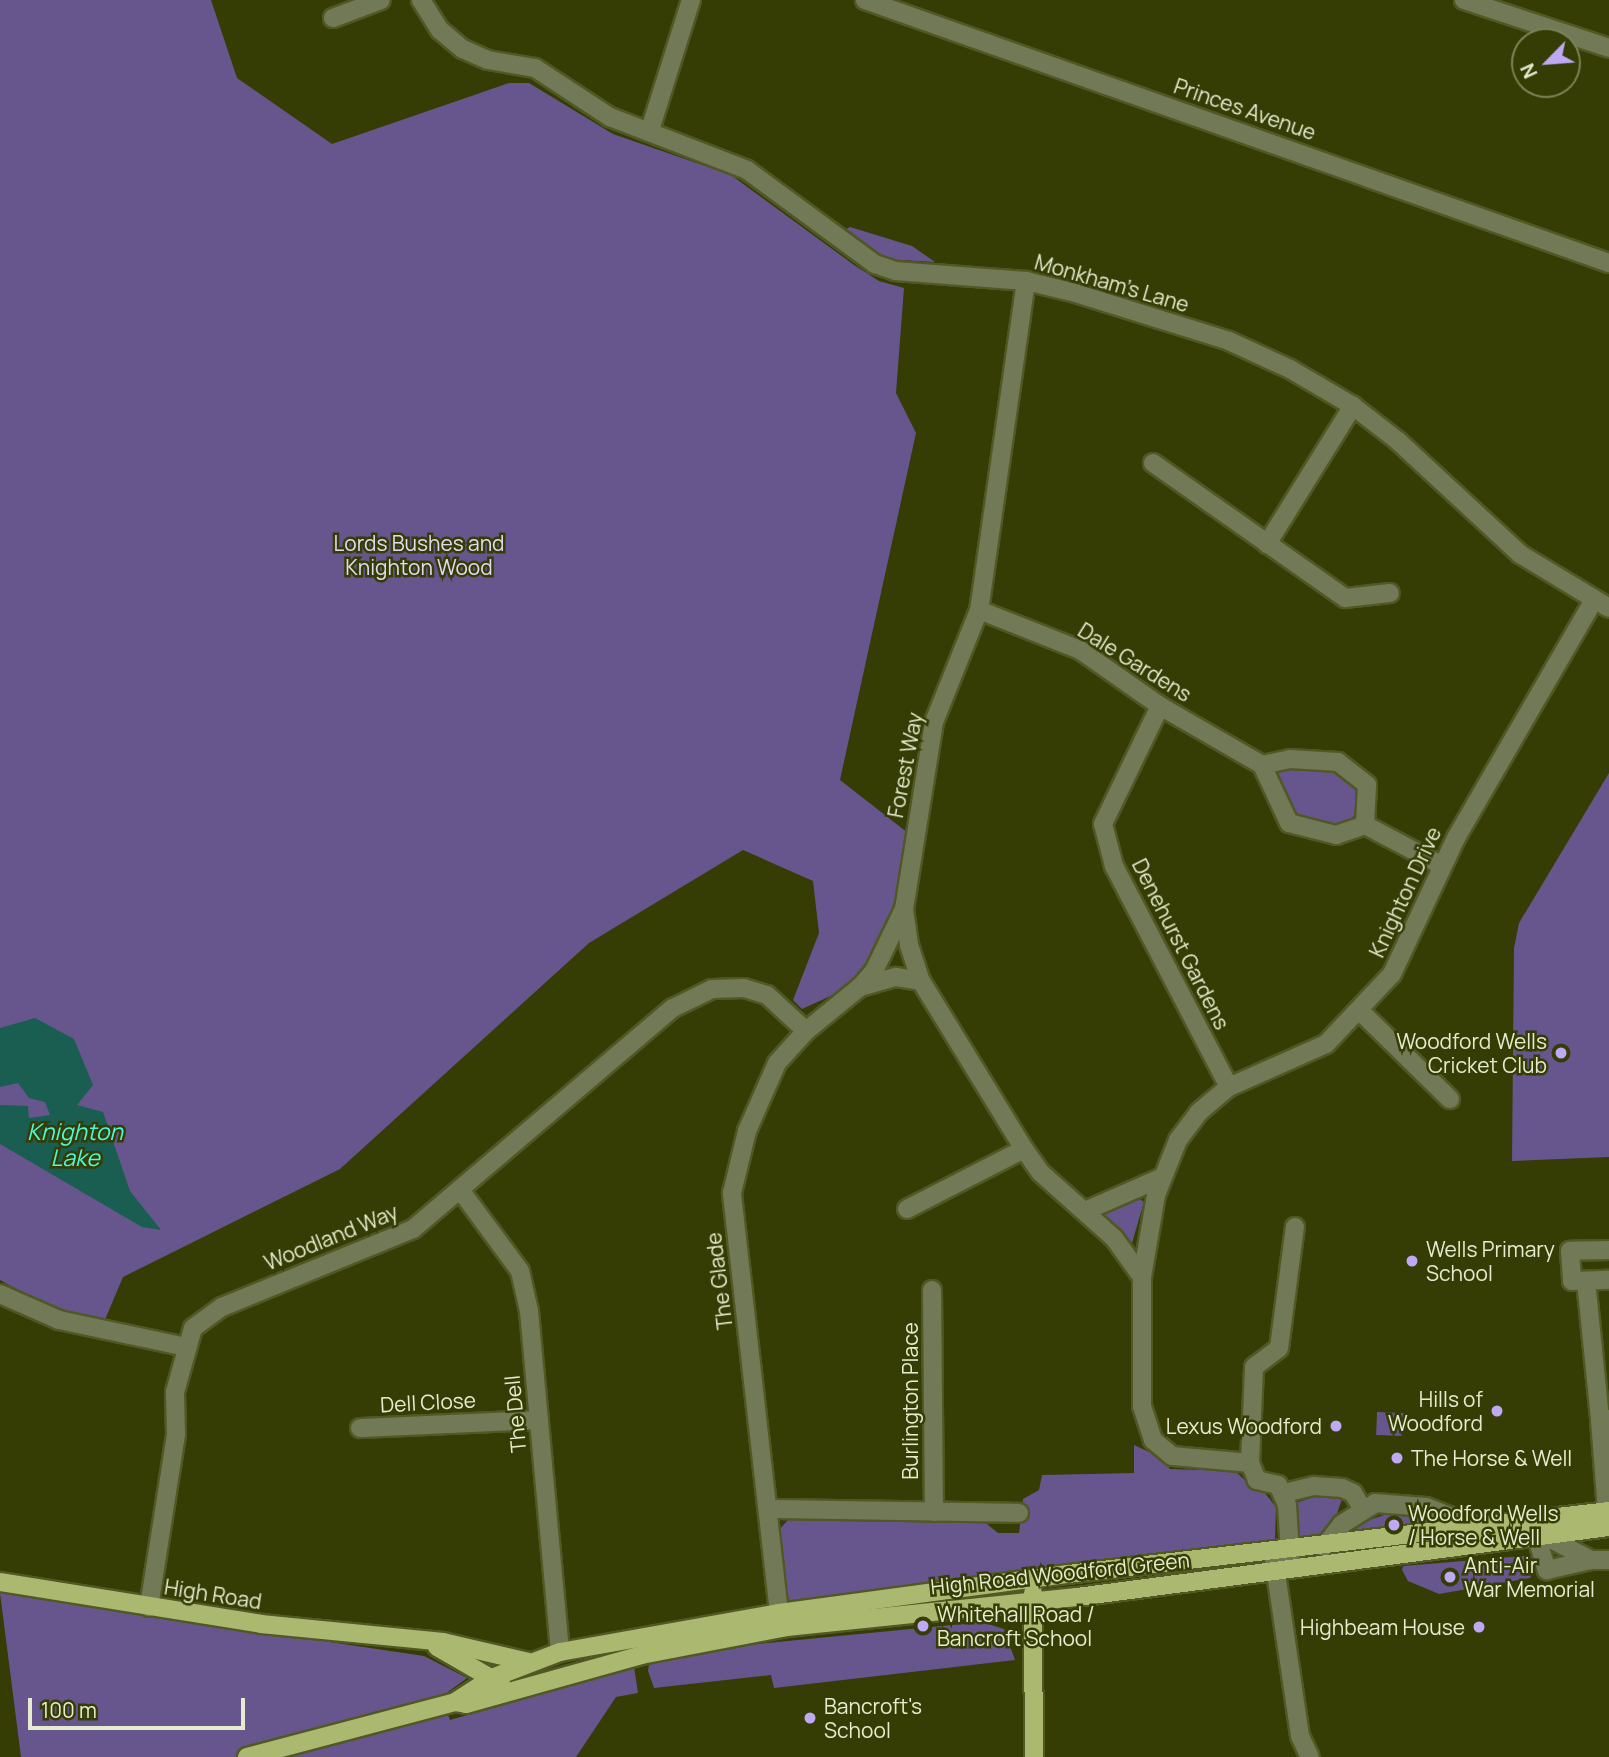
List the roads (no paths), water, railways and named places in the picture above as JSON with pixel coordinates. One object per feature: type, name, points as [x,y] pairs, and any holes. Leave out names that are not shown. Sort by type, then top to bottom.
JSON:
[{"type":"main road","name":"High Road Woodford Green","points":[[455,1702],[466,1704],[641,1655],[786,1627],[1033,1602],[1282,1560],[1324,1547],[1608,1516]]},
{"type":"main road","name":"High Road Woodford Green","points":[[455,1702],[492,1678],[560,1652],[779,1613],[1032,1579],[1542,1538],[1608,1516]]},
{"type":"main road","points":[[1032,1579],[1034,1757]]},
{"type":"main road","name":"High Road","points":[[0,1582],[149,1607],[421,1640],[529,1662]]},
{"type":"main road","name":"High Road","points":[[421,1640],[492,1678],[520,1687]]},
{"type":"main road","points":[[247,1757],[455,1702]]},
{"type":"street","points":[[333,18],[381,0]]},
{"type":"street","name":"Monkham's Lane","points":[[421,0],[440,30],[463,49],[488,60],[535,68],[610,117],[650,130],[747,170],[875,264],[895,271],[1026,281],[1229,341],[1353,406],[1398,441],[1520,554],[1602,604]]},
{"type":"street","points":[[650,130],[691,0]]},
{"type":"street","name":"Princes Avenue","points":[[865,0],[1609,263]]},
{"type":"street","points":[[1464,0],[1609,48]]},
{"type":"street","name":"Forest Way","points":[[1026,281],[979,610],[934,722],[904,909],[909,945],[921,981],[1024,1149],[1041,1173],[1114,1238],[1142,1277]]},
{"type":"street","points":[[1267,544],[1353,406]]},
{"type":"street","points":[[1153,463],[1345,598],[1390,593]]},
{"type":"street","name":"Knighton Drive","points":[[1250,1463],[1172,1456],[1153,1440],[1143,1406],[1142,1277],[1148,1229],[1163,1177],[1185,1131],[1229,1087],[1326,1044],[1392,974],[1441,865],[1602,604]]},
{"type":"street","name":"Dale Gardens","points":[[979,610],[1080,650],[1160,706],[1262,765]]},
{"type":"street","name":"Denehurst Gardens","points":[[1160,706],[1103,824],[1114,866],[1229,1087]]},
{"type":"street","points":[[1365,825],[1367,785],[1338,762],[1290,759],[1262,765],[1289,823],[1336,835],[1365,825],[1441,865]]},
{"type":"street","name":"The Glade","points":[[779,1613],[732,1193],[747,1131],[777,1063],[806,1031],[860,987],[874,971],[904,909]]},
{"type":"street","name":"The Glade","points":[[860,987],[896,977],[921,981]]},
{"type":"street","name":"Woodland Way","points":[[149,1607],[176,1434],[175,1392],[193,1328],[222,1307],[413,1229],[461,1191],[673,1008],[712,989],[744,988],[767,995],[806,1031]]},
{"type":"street","points":[[1360,1011],[1450,1099]]},
{"type":"street","points":[[907,1209],[1024,1149]]},
{"type":"street","points":[[1085,1211],[1163,1177]]},
{"type":"street","name":"The Dell","points":[[461,1191],[520,1271],[529,1311],[560,1652]]},
{"type":"street","points":[[1296,1227],[1279,1348],[1254,1367],[1250,1463],[1257,1480],[1278,1485],[1285,1493],[1282,1560],[1300,1736],[1310,1757]]},
{"type":"street","points":[[1609,1250],[1570,1251],[1572,1281],[1609,1280]]},
{"type":"street","points":[[1586,1281],[1604,1419],[1608,1516]]},
{"type":"street","name":"Burlington Place","points":[[932,1290],[934,1512]]},
{"type":"street","points":[[0,1294],[59,1320],[186,1347]]},
{"type":"street","name":"Dell Close","points":[[360,1428],[539,1420]]},
{"type":"street","points":[[1285,1493],[1314,1486],[1342,1488],[1353,1493],[1362,1508]]},
{"type":"street","points":[[1324,1547],[1362,1508],[1395,1502],[1426,1507],[1482,1529]]},
{"type":"street","points":[[768,1509],[1020,1513]]},
{"type":"street","points":[[1542,1538],[1604,1561],[1547,1570],[1542,1538]]},
{"type":"water","name":"Knighton Lake","points":[[35,1018],[74,1039],[93,1085],[77,1105],[103,1112],[130,1191],[161,1230],[142,1227],[0,1144],[0,1105],[28,1106],[29,1118],[50,1115],[45,1102],[29,1098],[18,1083],[0,1087],[0,1028]]},
{"type":"place","name":"Woodford Wells Cricket Club","points":[[1561,1053]]},
{"type":"place","name":"Wells Primary School","points":[[1412,1261]]},
{"type":"place","name":"Hills of Woodford","points":[[1497,1411]]},
{"type":"place","name":"Lexus Woodford","points":[[1336,1426]]},
{"type":"place","name":"The Horse & Well","points":[[1397,1458]]},
{"type":"place","name":"Woodford Wells / Horse & Well","points":[[1394,1525]]},
{"type":"place","name":"Anti-Air War Memorial","points":[[1450,1577]]},
{"type":"place","name":"Whitehall Road / Bancroft School","points":[[923,1626]]},
{"type":"place","name":"Highbeam House","points":[[1479,1627]]},
{"type":"place","name":"Bancroft's School","points":[[810,1718]]},
{"type":"park label","name":"Lords Bushes and Knighton Wood","points":[[419,555]]}]
